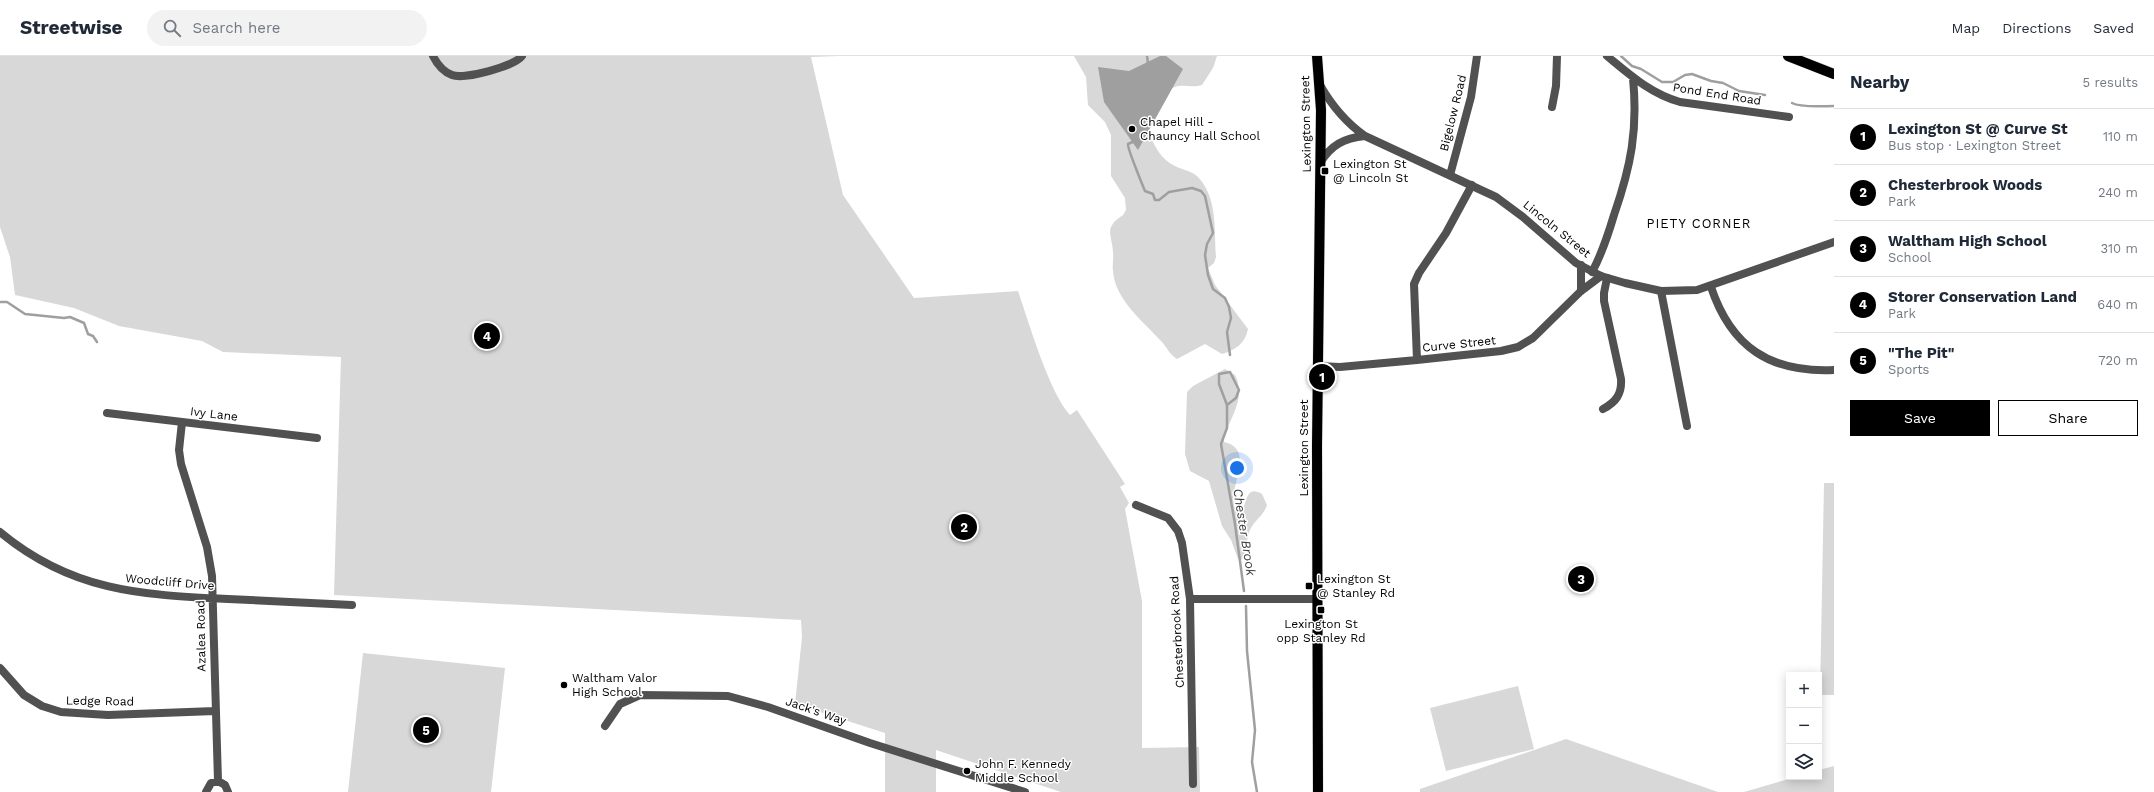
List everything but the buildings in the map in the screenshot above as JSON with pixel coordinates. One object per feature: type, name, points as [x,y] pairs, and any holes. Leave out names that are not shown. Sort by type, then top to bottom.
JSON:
[{"type":"main road","name":"Lexington Street","points":[[1316,56],[1320,85],[1317,366],[1318,792]]},
{"type":"main road","points":[[1788,56],[1834,74]]},
{"type":"street","points":[[433,56],[445,71],[460,77],[513,64],[522,56]]},
{"type":"street","name":"Bigelow Road","points":[[1450,175],[1471,97],[1477,56]]},
{"type":"street","points":[[1552,107],[1556,86],[1557,56]]},
{"type":"street","name":"Pond End Road","points":[[1607,56],[1633,78],[1652,91],[1680,102],[1789,117]]},
{"type":"street","points":[[1592,272],[1604,247],[1627,176],[1634,137],[1635,98],[1633,78]]},
{"type":"street","name":"Lincoln Street","points":[[1320,85],[1340,115],[1365,136],[1472,185],[1510,207],[1581,265],[1604,277],[1661,291],[1698,290],[1712,287],[1834,242]]},
{"type":"street","points":[[1319,164],[1334,145],[1342,141],[1365,136]]},
{"type":"street","points":[[1417,360],[1414,284],[1419,272],[1446,233],[1472,185]]},
{"type":"street","points":[[1581,265],[1581,291]]},
{"type":"street","points":[[1603,409],[1611,404],[1619,395],[1622,387],[1604,301],[1604,277]]},
{"type":"street","name":"Curve Street","points":[[1317,366],[1340,367],[1417,360],[1501,351],[1518,347],[1543,330],[1581,291],[1604,277]]},
{"type":"street","points":[[1712,287],[1720,311],[1727,324],[1738,338],[1754,351],[1769,360],[1785,366],[1802,369],[1834,370]]},
{"type":"street","points":[[1661,291],[1687,426]]},
{"type":"street","name":"Ivy Lane","points":[[108,413],[317,438]]},
{"type":"street","name":"Azalea Road","points":[[182,422],[180,450],[181,464],[207,547],[212,576],[218,781]]},
{"type":"street","name":"Chesterbrook Road","points":[[1136,505],[1168,518],[1178,531],[1182,543],[1190,599],[1193,784]]},
{"type":"street","name":"Woodcliff Drive","points":[[0,532],[44,562],[97,584],[145,594],[352,605]]},
{"type":"street","points":[[1190,599],[1317,599]]},
{"type":"street","name":"Ledge Road","points":[[0,668],[24,695],[42,706],[61,712],[108,715],[215,711]]},
{"type":"street","name":"Jack's Way","points":[[605,726],[620,704],[640,695],[728,696],[768,707],[870,743],[1025,792]]},
{"type":"street","points":[[206,792],[211,783],[218,781],[225,785],[228,792]]},
{"type":"shaded area","points":[[0,56],[840,56],[811,57],[843,195],[914,298],[1018,291],[1047,374],[1062,404],[1070,415],[1077,410],[1125,484],[1120,487],[1129,503],[1125,509],[1142,601],[1142,748],[1199,747],[1200,792],[1061,792],[936,750],[936,792],[885,792],[885,733],[795,704],[802,637],[801,620],[334,595],[341,357],[223,352],[202,341],[119,326],[74,308],[15,295],[10,257],[0,227]]},
{"type":"shaded area","points":[[1074,56],[1217,56],[1213,68],[1202,85],[1178,86],[1165,94],[1161,99],[1148,130],[1152,141],[1162,156],[1170,163],[1196,175],[1204,185],[1209,195],[1214,215],[1216,257],[1214,263],[1208,268],[1215,285],[1248,329],[1247,334],[1239,346],[1231,351],[1222,354],[1205,344],[1177,359],[1124,301],[1115,282],[1110,232],[1113,224],[1123,215],[1126,210],[1125,198],[1111,176],[1111,135],[1105,122],[1088,105],[1086,77]]},
{"type":"shaded area","points":[[1160,56],[1166,56],[1183,69],[1138,150],[1104,102],[1098,67],[1129,71]]},
{"type":"shaded area","points":[[1225,369],[1235,375],[1239,391],[1237,406],[1224,436],[1224,442],[1234,447],[1239,454],[1240,463],[1234,495],[1234,505],[1238,514],[1242,513],[1248,496],[1253,491],[1262,494],[1267,505],[1264,512],[1249,532],[1245,553],[1241,560],[1238,559],[1231,540],[1222,526],[1209,481],[1190,471],[1185,454],[1187,392],[1193,386]]},
{"type":"shaded area","points":[[1824,483],[1834,483],[1834,695],[1822,695],[1822,672],[1820,672]]},
{"type":"shaded area","points":[[363,653],[505,668],[491,792],[348,792]]},
{"type":"shaded area","points":[[1518,686],[1534,749],[1446,771],[1430,708]]},
{"type":"shaded area","points":[[1566,739],[1718,792],[1420,792],[1420,789]]},
{"type":"shaded area","points":[[1834,766],[1834,792],[1744,792],[1786,780],[1822,780],[1822,769]]},
{"type":"waterway","name":"Chester Brook","points":[[1147,56],[1148,63]]},
{"type":"waterway","points":[[1621,56],[1632,66],[1641,69],[1662,82],[1673,82],[1685,75],[1692,74],[1711,81],[1723,83],[1739,91],[1765,95]]},
{"type":"waterway","points":[[1792,103],[1806,106],[1834,106]]},
{"type":"waterway","name":"Chester Brook","points":[[1135,141],[1128,144],[1130,152],[1145,191],[1153,194],[1155,200],[1159,200],[1169,192],[1192,188],[1201,191],[1205,196],[1213,233],[1207,244],[1205,255],[1208,275],[1213,289],[1225,298],[1229,307],[1231,318],[1227,332],[1230,355]]},
{"type":"waterway","points":[[0,302],[7,302],[25,314],[64,318],[70,317],[84,323],[88,334],[93,336],[97,342]]},
{"type":"waterway","name":"Chester Brook","points":[[1227,405],[1236,398],[1239,390],[1230,372],[1219,374],[1219,384],[1227,405],[1227,428],[1221,444],[1235,524],[1244,591]]},
{"type":"waterway","name":"Chester Brook","points":[[1246,606],[1247,651],[1255,730],[1252,762],[1257,792]]},
{"type":"place","name":"Chapel Hill - Chauncy Hall School","points":[[1132,129]]},
{"type":"place","name":"Lexington St @ Lincoln St","points":[[1325,171]]},
{"type":"place","name":"Storer Conservation Land","points":[[487,336]]},
{"type":"place","name":"Lexington St @ Curve St","points":[[1322,377]]},
{"type":"place","name":"Chesterbrook Woods","points":[[964,527]]},
{"type":"place","name":"Waltham High School","points":[[1581,579]]},
{"type":"place","name":"Lexington St @ Stanley Rd","points":[[1309,586]]},
{"type":"place","name":"Lexington St opp Stanley Rd","points":[[1321,610]]},
{"type":"place","name":"Waltham Valor High School","points":[[564,685]]},
{"type":"place","name":"\"The Pit\"","points":[[426,730]]},
{"type":"place","name":"John F. Kennedy Middle School","points":[[967,771]]},
{"type":"district","name":"PIETY CORNER","points":[[1699,223]]}]
